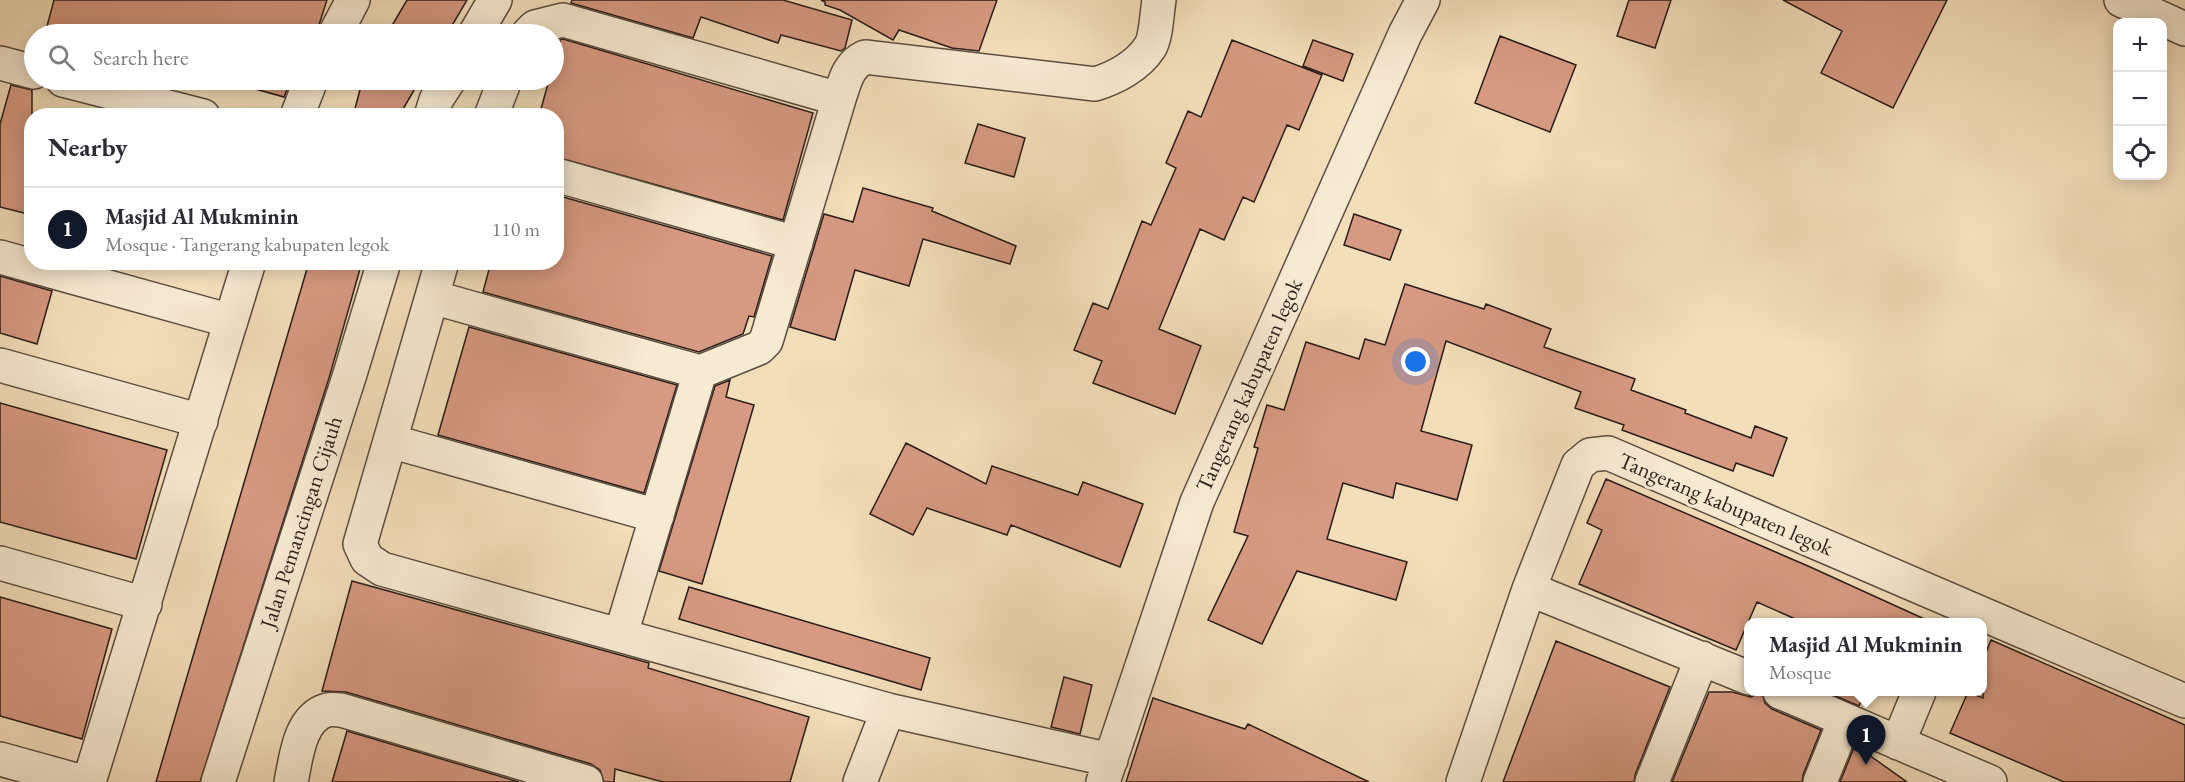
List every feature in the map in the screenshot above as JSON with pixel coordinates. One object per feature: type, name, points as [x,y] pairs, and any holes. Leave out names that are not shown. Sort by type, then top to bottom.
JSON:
[{"type":"street","points":[[340,24],[352,0]]},
{"type":"street","points":[[481,24],[495,0]]},
{"type":"street","points":[[432,297],[700,372],[763,345],[839,99],[849,70],[855,62],[865,57],[1095,84],[1111,79],[1126,70],[1151,46],[1160,0]]},
{"type":"street","name":"Tangerang kabupaten legok","points":[[1107,771],[1197,502],[1405,34],[1423,0]]},
{"type":"street","points":[[2121,0],[2185,29]]},
{"type":"street","points":[[547,24],[563,20],[839,99]]},
{"type":"street","points":[[0,63],[24,69]]},
{"type":"street","points":[[102,90],[172,108]]},
{"type":"street","points":[[300,108],[307,90]]},
{"type":"street","points":[[434,108],[442,90]]},
{"type":"street","points":[[494,108],[501,90]]},
{"type":"street","points":[[564,177],[796,243]]},
{"type":"street","points":[[0,257],[24,264]]},
{"type":"street","points":[[47,270],[231,321]]},
{"type":"street","points":[[89,782],[247,270]]},
{"type":"street","name":"Jalan Pemancingan Cijauh","points":[[218,782],[382,270]]},
{"type":"street","points":[[440,270],[360,544],[367,559],[382,569],[1107,771]]},
{"type":"street","points":[[0,365],[201,421]]},
{"type":"street","points":[[621,634],[700,372]]},
{"type":"street","points":[[390,441],[657,516]]},
{"type":"street","name":"Tangerang kabupaten legok","points":[[1463,782],[1529,590],[1578,465],[1590,455],[1608,453],[1967,618]]},
{"type":"street","points":[[0,563],[145,604]]},
{"type":"street","points":[[1529,590],[1744,676]]},
{"type":"street","name":"Tangerang kabupaten legok","points":[[1987,626],[2185,701]]},
{"type":"street","points":[[1652,782],[1702,658]]},
{"type":"street","points":[[1789,696],[1898,743],[1955,775],[1990,782]]},
{"type":"street","points":[[1898,743],[1917,696]]},
{"type":"street","points":[[291,782],[301,735],[315,717],[327,710],[341,710],[586,782]]},
{"type":"street","points":[[860,782],[888,710]]},
{"type":"street","points":[[1820,782],[1845,720]]},
{"type":"street","points":[[0,759],[83,782]]},
{"type":"building","points":[[54,0],[327,0],[319,24],[48,24]]},
{"type":"building","points":[[407,0],[467,0],[453,24],[393,24]]},
{"type":"building","points":[[572,0],[783,0],[852,20],[845,48],[841,51],[781,35],[778,43],[701,17],[693,38],[571,3]]},
{"type":"building","points":[[821,0],[997,0],[979,51],[952,48],[899,30],[893,40],[840,10],[825,5],[825,2]]},
{"type":"building","points":[[1629,0],[1671,0],[1655,48],[1617,36]]},
{"type":"building","points":[[1783,0],[1947,0],[1893,108],[1821,73],[1842,31]]},
{"type":"building","points":[[1500,36],[1576,65],[1550,132],[1475,103]]},
{"type":"building","points":[[564,39],[813,113],[783,220],[564,159],[564,108],[541,108],[546,90],[564,90]]},
{"type":"building","points":[[1232,40],[1322,75],[1299,130],[1287,125],[1254,202],[1243,197],[1224,240],[1200,229],[1159,329],[1201,346],[1175,414],[1093,383],[1102,361],[1074,350],[1093,303],[1108,309],[1142,221],[1151,225],[1176,168],[1166,163],[1188,111],[1201,117]]},
{"type":"building","points":[[1313,40],[1353,54],[1343,81],[1303,66]]},
{"type":"building","points":[[11,85],[24,90],[32,90],[32,108],[24,108],[24,213],[0,207],[0,124]]},
{"type":"building","points":[[259,90],[287,90],[284,97]]},
{"type":"building","points":[[360,90],[414,90],[404,108],[355,108]]},
{"type":"building","points":[[978,124],[1025,138],[1014,177],[965,163]]},
{"type":"building","points":[[863,188],[933,208],[932,211],[1016,246],[1010,264],[923,239],[909,286],[855,270],[835,340],[790,327],[824,214],[853,222]]},
{"type":"building","points":[[564,197],[772,256],[754,317],[749,316],[743,334],[699,352],[483,292],[489,270],[564,270]]},
{"type":"building","points":[[1354,214],[1401,230],[1390,260],[1344,245]]},
{"type":"building","points":[[307,270],[360,270],[329,378],[200,782],[156,782]]},
{"type":"building","points":[[0,276],[52,291],[37,344],[0,333]]},
{"type":"building","points":[[1405,284],[1484,309],[1486,304],[1551,329],[1544,347],[1635,379],[1631,390],[1686,410],[1685,413],[1751,438],[1755,426],[1787,438],[1773,476],[1736,463],[1733,471],[1622,430],[1624,425],[1575,408],[1581,392],[1446,341],[1421,431],[1472,445],[1457,500],[1396,483],[1393,498],[1343,483],[1327,539],[1407,562],[1396,600],[1297,571],[1262,644],[1208,620],[1248,536],[1234,532],[1258,448],[1254,447],[1267,405],[1284,410],[1306,342],[1359,359],[1365,339],[1385,345]]},
{"type":"building","points":[[469,327],[677,385],[644,493],[438,435]]},
{"type":"building","points":[[730,380],[726,397],[754,405],[702,584],[659,571],[715,386]]},
{"type":"building","points":[[0,403],[167,450],[136,559],[0,522]]},
{"type":"building","points":[[906,443],[986,484],[992,466],[1078,495],[1083,482],[1143,504],[1120,567],[1011,525],[1007,535],[927,508],[913,535],[870,514]]},
{"type":"building","points":[[1606,479],[1922,618],[1793,618],[1757,602],[1750,618],[1744,618],[1744,632],[1736,650],[1579,584],[1602,530],[1587,523]]},
{"type":"building","points":[[352,581],[649,663],[648,668],[809,717],[790,782],[663,782],[615,769],[614,782],[604,782],[600,770],[591,764],[346,692],[322,691]]},
{"type":"building","points":[[689,587],[930,658],[921,690],[679,619]]},
{"type":"building","points":[[0,597],[112,629],[82,739],[0,716]]},
{"type":"building","points":[[1991,640],[2185,725],[2185,782],[2064,782],[1950,733],[1966,696],[1983,698],[1987,696],[1987,650]]},
{"type":"building","points":[[1556,641],[1670,687],[1634,782],[1503,782]]},
{"type":"building","points":[[1064,677],[1092,685],[1080,734],[1051,727]]},
{"type":"building","points":[[1709,692],[1732,692],[1751,697],[1763,696],[1765,703],[1772,709],[1821,730],[1802,782],[1672,782]]},
{"type":"building","points":[[1835,696],[1863,696],[1859,706]]},
{"type":"building","points":[[1153,698],[1245,729],[1248,724],[1369,782],[1126,782]]},
{"type":"building","points":[[347,731],[519,782],[332,782]]},
{"type":"building","points":[[1855,745],[1907,782],[1840,782]]},
{"type":"place","name":"Masjid Al Mukminin","points":[[1866,765]]}]
